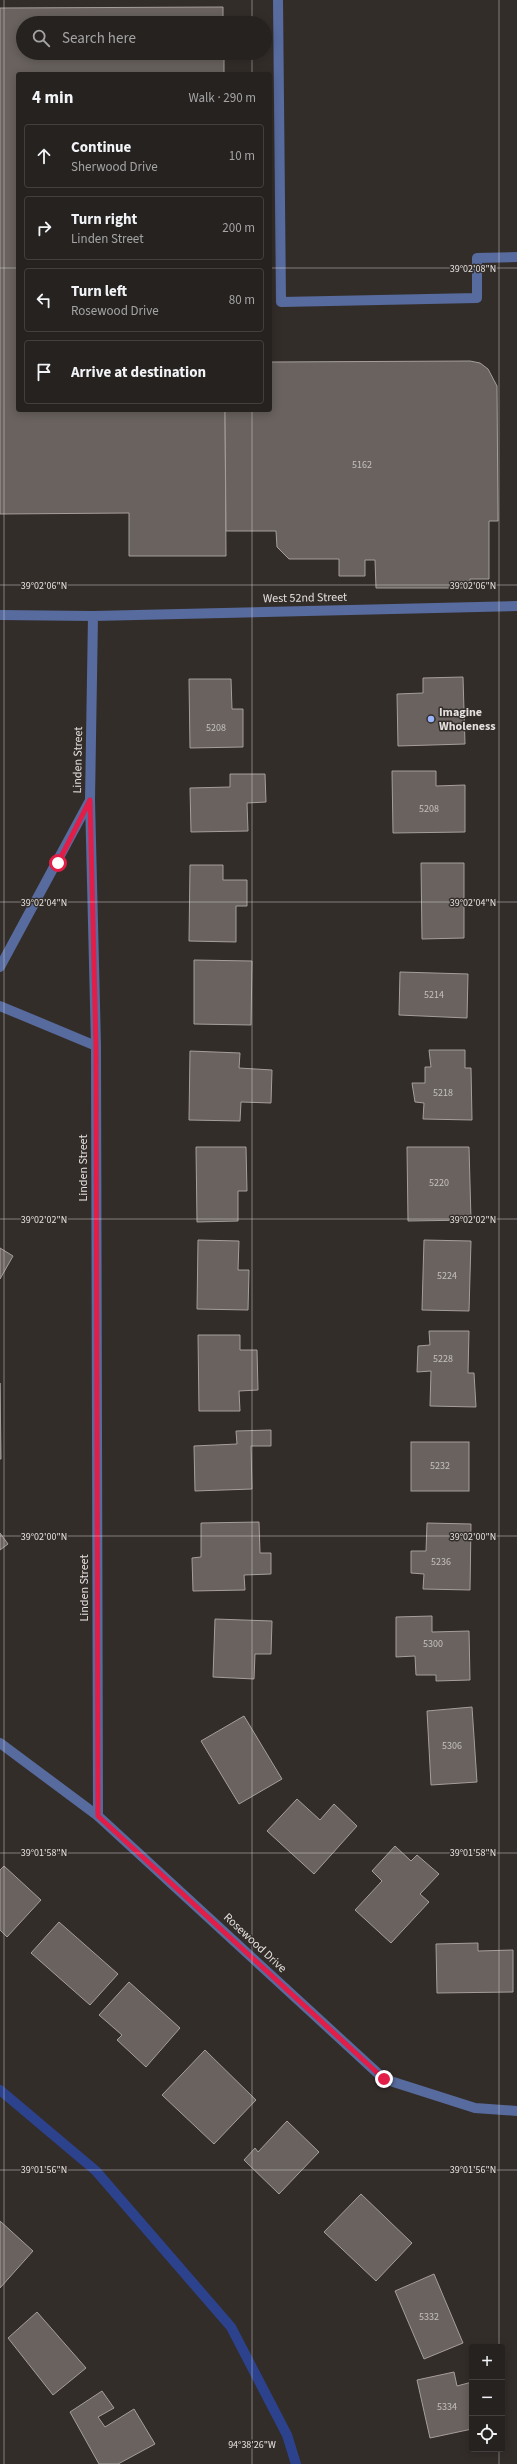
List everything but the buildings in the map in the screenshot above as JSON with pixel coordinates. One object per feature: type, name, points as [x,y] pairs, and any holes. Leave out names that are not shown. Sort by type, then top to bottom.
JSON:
[{"type":"street","points":[[278,0],[281,302],[476,298],[477,258],[517,257]]},
{"type":"street","name":"West 52nd Street","points":[[0,615],[94,616],[517,606]]},
{"type":"street","name":"Linden Street","points":[[94,616],[90,800],[96,1046],[98,1816]]},
{"type":"street","points":[[0,967],[90,800]]},
{"type":"street","points":[[0,1006],[41,1021],[96,1046]]},
{"type":"street","name":"Rosewood Drive","points":[[0,1743],[98,1816],[384,2079],[475,2108],[517,2111]]},
{"type":"waterway","points":[[0,2090],[96,2171],[231,2327],[287,2435],[296,2464]]},
{"type":"place","name":"Imagine Wholeness","points":[[431,719]]},
{"type":"route","points":[[58,863],[90,800],[96,1046],[98,1816],[384,2079]]}]
